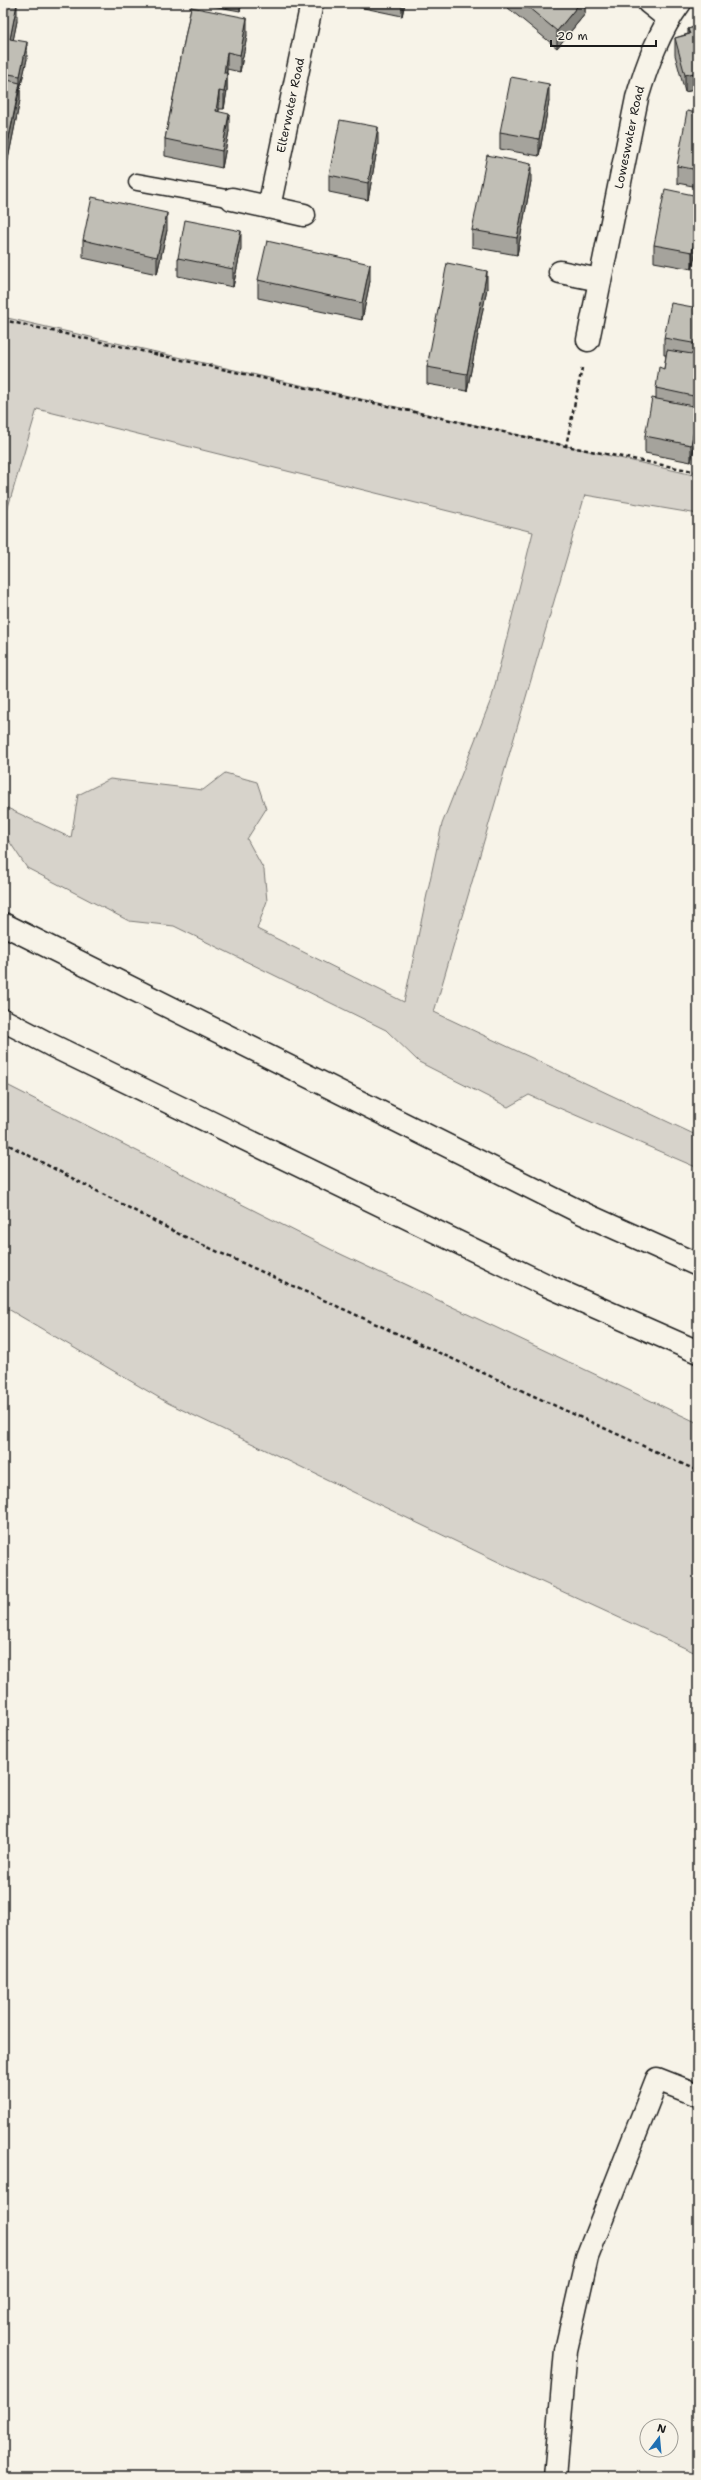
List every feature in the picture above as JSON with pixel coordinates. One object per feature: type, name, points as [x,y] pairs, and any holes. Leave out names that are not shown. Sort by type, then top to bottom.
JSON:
[{"type":"main road","name":"Elterwater Road","points":[[269,208],[312,3]]},
{"type":"main road","points":[[650,3],[674,11]]},
{"type":"main road","name":"Loweswater Road","points":[[588,340],[637,98],[647,65],[674,11]]},
{"type":"main road","points":[[232,199],[304,215]]},
{"type":"main road","points":[[560,272],[600,280]]},
{"type":"main road","points":[[3,924],[580,1212],[698,1265]]},
{"type":"main road","points":[[3,1020],[50,1046],[546,1285],[698,1352]]},
{"type":"main road","points":[[555,2477],[566,2350],[587,2257],[657,2079],[698,2095]]},
{"type":"lane","points":[[137,182],[232,199]]},
{"type":"path","points":[[3,320],[566,446],[698,472]]},
{"type":"path","points":[[566,446],[588,340]]},
{"type":"path","points":[[3,1142],[179,1234],[698,1471]]},
{"type":"shaded area","points":[[3,317],[698,476],[698,514],[585,495],[434,1012],[698,1136],[698,1168],[529,1095],[508,1107],[419,1062],[386,1030],[174,926],[129,921],[27,868],[9,841],[3,837],[3,806],[71,838],[78,795],[110,779],[203,790],[225,773],[257,782],[266,809],[247,839],[264,870],[267,901],[257,929],[404,1002],[442,824],[492,697],[533,532],[37,409],[3,524]]},
{"type":"shaded area","points":[[3,1083],[330,1249],[698,1423],[698,1654],[507,1566],[168,1403],[3,1306]]},
{"type":"building","points":[[3,3],[17,4],[10,39],[27,42],[20,76],[3,73]]},
{"type":"building","points":[[523,3],[580,3],[557,31]]},
{"type":"building","points":[[191,7],[247,18],[240,55],[227,52],[224,73],[227,73],[224,92],[219,91],[216,111],[229,114],[222,151],[165,139]]},
{"type":"building","points":[[698,26],[698,72],[685,75],[675,38],[690,34],[688,29]]},
{"type":"building","points":[[511,77],[549,84],[539,139],[500,132]]},
{"type":"building","points":[[3,79],[20,83],[6,152],[3,151]]},
{"type":"building","points":[[687,111],[698,113],[698,170],[677,166]]},
{"type":"building","points":[[340,120],[378,127],[368,183],[329,175]]},
{"type":"building","points":[[487,155],[531,164],[517,238],[472,230]]},
{"type":"building","points":[[665,189],[698,196],[698,224],[692,252],[654,245]]},
{"type":"building","points":[[92,197],[167,213],[157,257],[83,240]]},
{"type":"building","points":[[185,220],[241,231],[233,269],[178,258]]},
{"type":"building","points":[[267,241],[370,264],[362,303],[258,280]]},
{"type":"building","points":[[447,263],[487,271],[467,374],[427,367]]},
{"type":"building","points":[[671,303],[698,308],[698,344],[664,338]]},
{"type":"building","points":[[667,350],[698,355],[698,397],[656,388],[659,367],[664,369]]},
{"type":"building","points":[[652,398],[698,407],[698,426],[695,425],[691,445],[645,436]]}]
